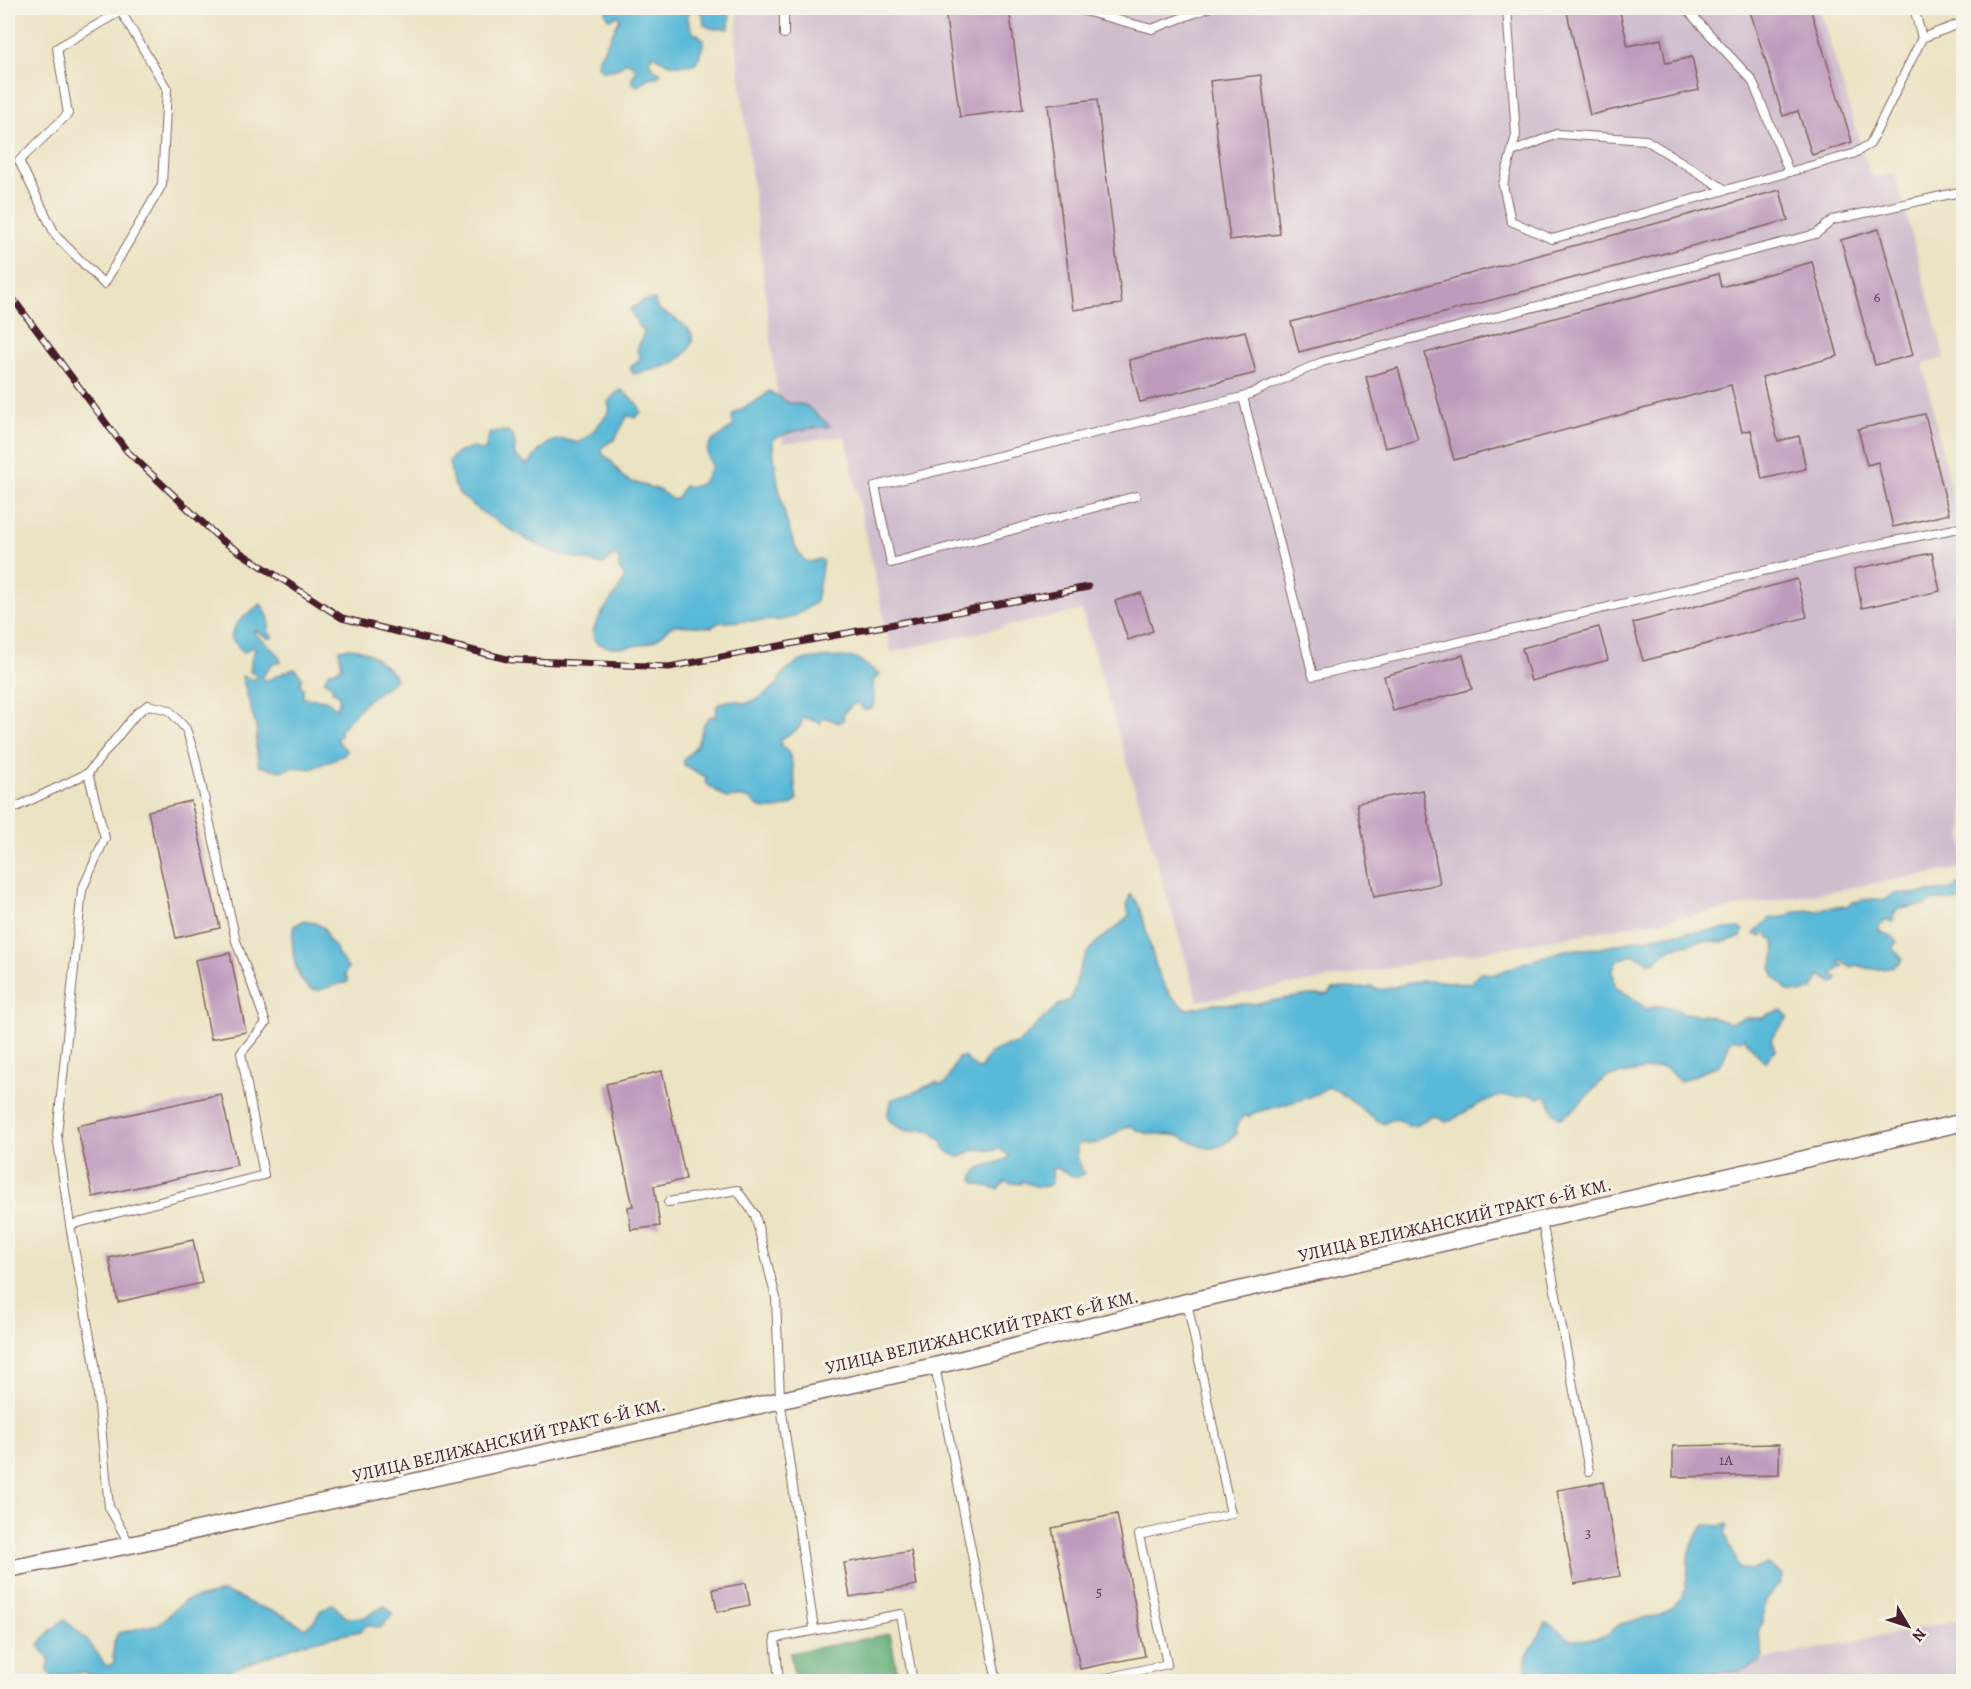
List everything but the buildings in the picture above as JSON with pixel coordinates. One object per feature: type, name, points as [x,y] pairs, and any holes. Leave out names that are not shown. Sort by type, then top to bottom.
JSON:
[{"type":"street","name":"УЛИЦА ВЕЛИЖАНСКИЙ ТРАКТ 6-Й КМ.","points":[[8,1569],[130,1545],[935,1366],[1187,1302],[1964,1122]]},
{"type":"lane","points":[[784,8],[784,34]]},
{"type":"lane","points":[[1073,8],[1152,29],[1208,8]]},
{"type":"lane","points":[[1506,8],[1516,135],[1503,185],[1511,222],[1552,239],[1853,154],[1870,144],[1922,38],[1914,8]]},
{"type":"lane","points":[[1688,8],[1689,12],[1752,80],[1789,172]]},
{"type":"lane","points":[[120,9],[166,89],[162,185],[104,284],[56,236],[20,161],[68,114],[57,48],[120,9]]},
{"type":"lane","points":[[1922,38],[1964,22]]},
{"type":"lane","points":[[1512,152],[1557,134],[1646,140],[1726,190]]},
{"type":"lane","points":[[1136,496],[891,563],[875,486],[1243,397],[1322,362],[1816,234],[1833,220],[1964,192]]},
{"type":"lane","points":[[1243,397],[1313,676],[1879,544],[1964,527]]},
{"type":"lane","points":[[8,810],[88,773],[136,714],[148,705],[169,710],[186,729],[195,756],[236,941],[266,1023],[241,1053],[264,1175],[70,1225]]},
{"type":"lane","points":[[88,773],[105,838],[82,890],[57,1135],[70,1225],[95,1365],[109,1507],[130,1545]]},
{"type":"lane","points":[[668,1202],[737,1190],[755,1215],[776,1298],[780,1399],[814,1629]]},
{"type":"lane","points":[[1542,1221],[1589,1471]]},
{"type":"lane","points":[[1090,1682],[1167,1664],[1139,1534],[1231,1514],[1187,1302]]},
{"type":"lane","points":[[935,1366],[997,1682]]},
{"type":"lane","points":[[779,1682],[775,1638],[901,1614],[913,1682]]},
{"type":"shaded area","points":[[738,8],[1819,8],[1871,178],[1895,173],[1945,358],[1923,364],[1963,545],[1963,868],[1198,1001],[1082,610],[891,652],[845,436],[783,443],[736,44]]},
{"type":"shaded area","points":[[1963,1619],[1963,1681],[1661,1681]]},
{"type":"green space","points":[[890,1634],[899,1681],[856,1681],[855,1678],[839,1681],[795,1681],[790,1653]]},
{"type":"water","points":[[607,8],[693,8],[688,14],[688,21],[694,34],[698,34],[704,42],[695,64],[672,64],[652,54],[649,62],[656,71],[661,73],[657,77],[648,78],[638,86],[632,82],[636,72],[630,63],[626,62],[617,69],[603,71],[598,65],[598,60],[620,19],[618,16],[609,19],[606,13]]},
{"type":"water","points":[[696,8],[730,8],[729,29],[708,27],[704,24],[703,15]]},
{"type":"water","points":[[655,300],[659,310],[687,328],[691,333],[692,344],[681,358],[671,364],[634,374],[631,366],[641,358],[637,351],[645,330],[639,327],[630,309],[642,301]]},
{"type":"water","points":[[622,390],[638,405],[641,412],[635,418],[628,415],[615,439],[602,447],[602,453],[629,481],[659,490],[673,500],[677,498],[684,486],[696,486],[705,479],[712,465],[708,457],[709,445],[734,425],[733,414],[763,397],[769,391],[789,403],[805,405],[830,426],[793,432],[773,440],[778,485],[793,541],[799,554],[806,561],[820,559],[823,561],[816,602],[795,616],[782,620],[720,622],[712,627],[674,625],[649,643],[628,647],[606,646],[598,643],[594,638],[594,629],[625,576],[619,569],[620,559],[616,556],[604,564],[599,564],[560,554],[533,543],[483,513],[460,495],[453,482],[449,461],[455,454],[472,447],[482,451],[485,449],[490,432],[508,431],[514,441],[514,453],[517,458],[528,465],[543,447],[554,441],[569,440],[577,443],[588,437],[610,411],[608,402]]},
{"type":"water","points":[[261,604],[269,621],[268,632],[273,637],[270,639],[255,630],[253,632],[279,655],[281,662],[272,664],[262,677],[265,681],[295,669],[302,677],[300,685],[303,688],[303,698],[326,700],[336,708],[339,695],[332,691],[334,687],[324,680],[329,672],[339,669],[342,665],[340,649],[348,648],[370,654],[396,679],[366,701],[340,730],[340,736],[336,739],[347,751],[344,755],[311,769],[295,767],[280,771],[259,766],[256,747],[257,730],[242,677],[254,680],[257,677],[250,672],[256,648],[251,647],[244,653],[231,638],[238,623]]},
{"type":"water","points":[[856,658],[879,674],[873,682],[874,704],[872,708],[864,710],[858,702],[852,705],[839,723],[824,717],[820,723],[804,717],[799,728],[779,740],[792,762],[797,800],[793,803],[766,809],[757,806],[747,798],[726,798],[705,782],[706,777],[684,765],[684,760],[697,745],[704,724],[711,716],[716,717],[717,705],[731,700],[745,704],[760,698],[780,682],[779,679],[793,665],[806,659]]},
{"type":"water","points":[[1957,885],[1963,886],[1963,901],[1930,901],[1924,905],[1899,909],[1893,914],[1892,922],[1886,919],[1879,926],[1879,931],[1893,937],[1897,942],[1892,948],[1903,959],[1898,963],[1892,967],[1874,969],[1856,965],[1852,967],[1840,960],[1839,963],[1843,966],[1832,974],[1838,978],[1836,982],[1833,983],[1820,975],[1813,989],[1801,993],[1788,991],[1775,977],[1771,968],[1776,951],[1773,938],[1769,938],[1767,932],[1761,937],[1754,934],[1771,918],[1784,917],[1797,911],[1817,912],[1823,908],[1848,906],[1861,901],[1884,900],[1895,893],[1913,894],[1956,889]]},
{"type":"water","points":[[1130,895],[1140,909],[1157,970],[1163,982],[1169,993],[1188,1009],[1213,1004],[1252,1004],[1309,995],[1324,995],[1338,988],[1385,989],[1430,981],[1470,983],[1480,972],[1493,975],[1565,950],[1599,948],[1669,934],[1739,928],[1743,931],[1741,937],[1724,942],[1702,941],[1670,948],[1656,961],[1649,962],[1633,954],[1617,961],[1613,970],[1615,985],[1646,1009],[1666,1006],[1684,1014],[1708,1016],[1729,1023],[1745,1018],[1763,1018],[1782,1010],[1788,1018],[1771,1040],[1775,1050],[1766,1061],[1763,1061],[1744,1038],[1741,1041],[1731,1039],[1723,1060],[1718,1066],[1681,1081],[1667,1069],[1661,1067],[1606,1077],[1572,1111],[1561,1118],[1555,1114],[1546,1096],[1537,1098],[1529,1094],[1516,1097],[1501,1096],[1488,1100],[1450,1121],[1436,1116],[1429,1117],[1418,1125],[1408,1126],[1396,1119],[1384,1124],[1343,1094],[1328,1087],[1304,1099],[1253,1113],[1249,1117],[1244,1115],[1236,1126],[1237,1133],[1226,1143],[1216,1147],[1204,1147],[1177,1136],[1142,1132],[1131,1126],[1103,1141],[1090,1144],[1081,1143],[1077,1145],[1077,1158],[1084,1174],[1076,1178],[1057,1168],[1052,1169],[1052,1182],[1042,1187],[1022,1181],[1020,1184],[1005,1182],[998,1189],[977,1184],[973,1180],[979,1169],[1010,1156],[1000,1149],[978,1149],[961,1157],[946,1150],[944,1143],[933,1133],[926,1130],[907,1131],[892,1124],[887,1116],[892,1099],[913,1093],[936,1082],[941,1085],[946,1083],[958,1058],[964,1057],[977,1069],[981,1068],[990,1053],[1008,1045],[1018,1044],[1060,1004],[1070,1000],[1088,952],[1129,915],[1127,905]]},
{"type":"water","points":[[303,921],[315,923],[324,928],[328,939],[348,968],[345,974],[347,983],[314,990],[307,987],[302,980],[295,962],[292,942],[294,926]]},
{"type":"water","points":[[1725,1523],[1728,1526],[1725,1532],[1741,1569],[1750,1571],[1767,1564],[1782,1574],[1780,1583],[1765,1601],[1763,1609],[1763,1620],[1758,1632],[1763,1656],[1760,1662],[1738,1671],[1687,1673],[1668,1677],[1662,1681],[1514,1681],[1526,1669],[1526,1658],[1546,1623],[1569,1638],[1590,1639],[1608,1634],[1621,1624],[1659,1615],[1673,1607],[1687,1588],[1685,1585],[1689,1555],[1696,1537],[1705,1525],[1721,1526]]},
{"type":"water","points":[[222,1592],[281,1614],[304,1628],[314,1621],[320,1611],[332,1604],[347,1618],[365,1617],[385,1606],[393,1614],[380,1628],[367,1625],[360,1631],[304,1643],[225,1672],[180,1681],[99,1681],[84,1673],[53,1677],[46,1670],[49,1658],[39,1645],[50,1631],[64,1620],[82,1635],[105,1665],[109,1666],[115,1661],[113,1658],[114,1642],[118,1633],[159,1624],[184,1601]]},
{"type":"railway","points":[[8,292],[127,451],[221,540],[342,618],[511,660],[669,667],[1088,587]]}]
